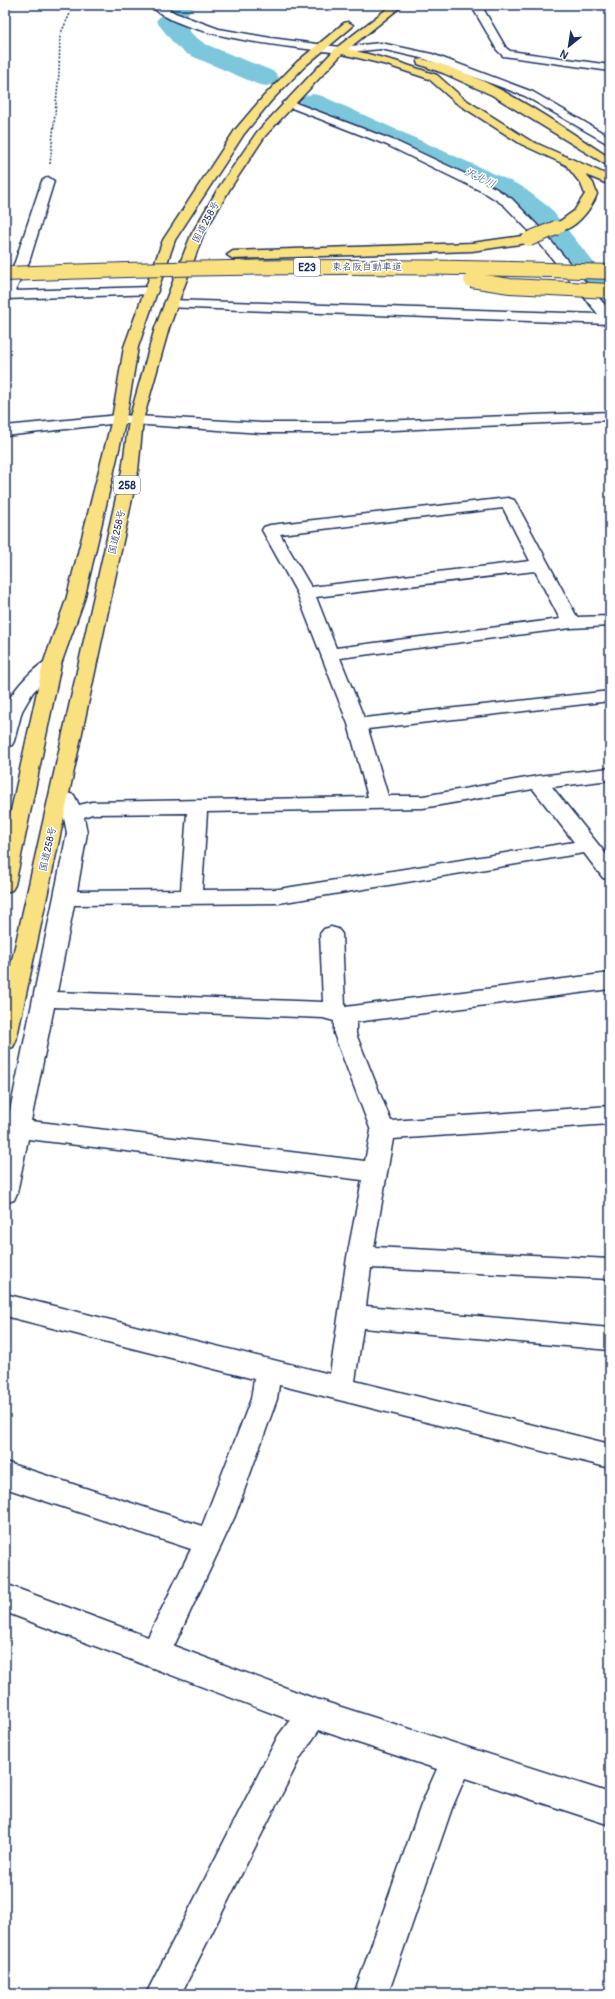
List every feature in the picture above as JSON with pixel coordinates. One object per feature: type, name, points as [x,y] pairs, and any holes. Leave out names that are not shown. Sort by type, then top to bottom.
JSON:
[{"type":"highway","name":"国道258号","points":[[5,885],[52,664],[75,600],[119,419],[131,347],[169,240],[238,132],[267,99],[320,47],[376,5]]},
{"type":"highway","name":"国道258号","points":[[5,1041],[62,788],[130,471],[136,420],[171,304],[197,236],[225,187],[261,134],[288,103],[340,50],[398,5]]},
{"type":"highway","points":[[340,50],[391,63],[433,76],[459,100],[525,142],[610,181]]},
{"type":"highway","points":[[340,50],[380,52],[445,69],[511,100],[610,162]]},
{"type":"highway","points":[[5,267],[233,255],[472,247],[529,239],[560,227],[573,220],[588,204],[592,194],[587,183],[568,161]]},
{"type":"highway","name":"東名阪自動車道","points":[[5,274],[238,267],[398,266],[610,272]]},
{"type":"highway","name":"東名阪自動車道","points":[[5,292],[236,278],[471,280],[610,284]]},
{"type":"highway","points":[[471,280],[510,286],[610,291]]},
{"type":"street","points":[[465,5],[476,20],[486,22]]},
{"type":"street","points":[[476,5],[502,50],[507,54],[610,68]]},
{"type":"street","points":[[159,7],[189,23],[236,35],[340,50],[381,46],[428,56],[529,94],[610,142]]},
{"type":"street","points":[[288,103],[391,143],[491,191],[508,202],[535,230],[610,320]]},
{"type":"street","points":[[48,181],[22,262],[5,292],[151,291]]},
{"type":"street","points":[[171,304],[610,320]]},
{"type":"street","points":[[5,431],[119,419],[215,427],[329,428],[610,416]]},
{"type":"street","points":[[380,804],[357,724],[306,593],[270,530],[508,503],[571,622]]},
{"type":"street","points":[[306,593],[540,565]]},
{"type":"street","points":[[329,654],[571,622],[610,621]]},
{"type":"street","points":[[5,741],[13,711],[25,689],[52,664]]},
{"type":"street","points":[[357,724],[610,696]]},
{"type":"street","points":[[73,813],[92,808],[197,808],[423,802],[538,782],[610,774]]},
{"type":"street","points":[[538,782],[610,873]]},
{"type":"street","points":[[5,1193],[77,833],[73,813],[62,788]]},
{"type":"street","points":[[191,896],[197,808]]},
{"type":"street","points":[[65,898],[279,896],[589,846]]},
{"type":"street","points":[[331,934],[340,1014],[345,1034],[383,1130],[360,1257],[341,1388]]},
{"type":"street","points":[[44,998],[315,1010],[340,1014],[610,981]]},
{"type":"street","points":[[383,1130],[610,1115]]},
{"type":"street","points":[[19,1129],[375,1172]]},
{"type":"street","points":[[360,1257],[610,1269]]},
{"type":"street","points":[[5,1305],[268,1372],[341,1388],[610,1456]]},
{"type":"street","points":[[352,1316],[610,1339]]},
{"type":"street","points":[[154,1654],[221,1516],[264,1399],[268,1372]]},
{"type":"street","points":[[5,1475],[208,1542]]},
{"type":"street","points":[[5,1598],[313,1713],[610,1809]]},
{"type":"street","points":[[163,1994],[289,1747],[313,1713]]},
{"type":"street","points":[[371,1994],[437,1805],[457,1760]]},
{"type":"path","points":[[48,181],[59,73],[60,35],[74,5]]},
{"type":"waterway","name":"沢北川","points":[[183,5],[168,21],[184,40],[196,49],[266,78]]},
{"type":"waterway","name":"沢北川","points":[[313,102],[511,192],[539,214],[610,304]]}]
